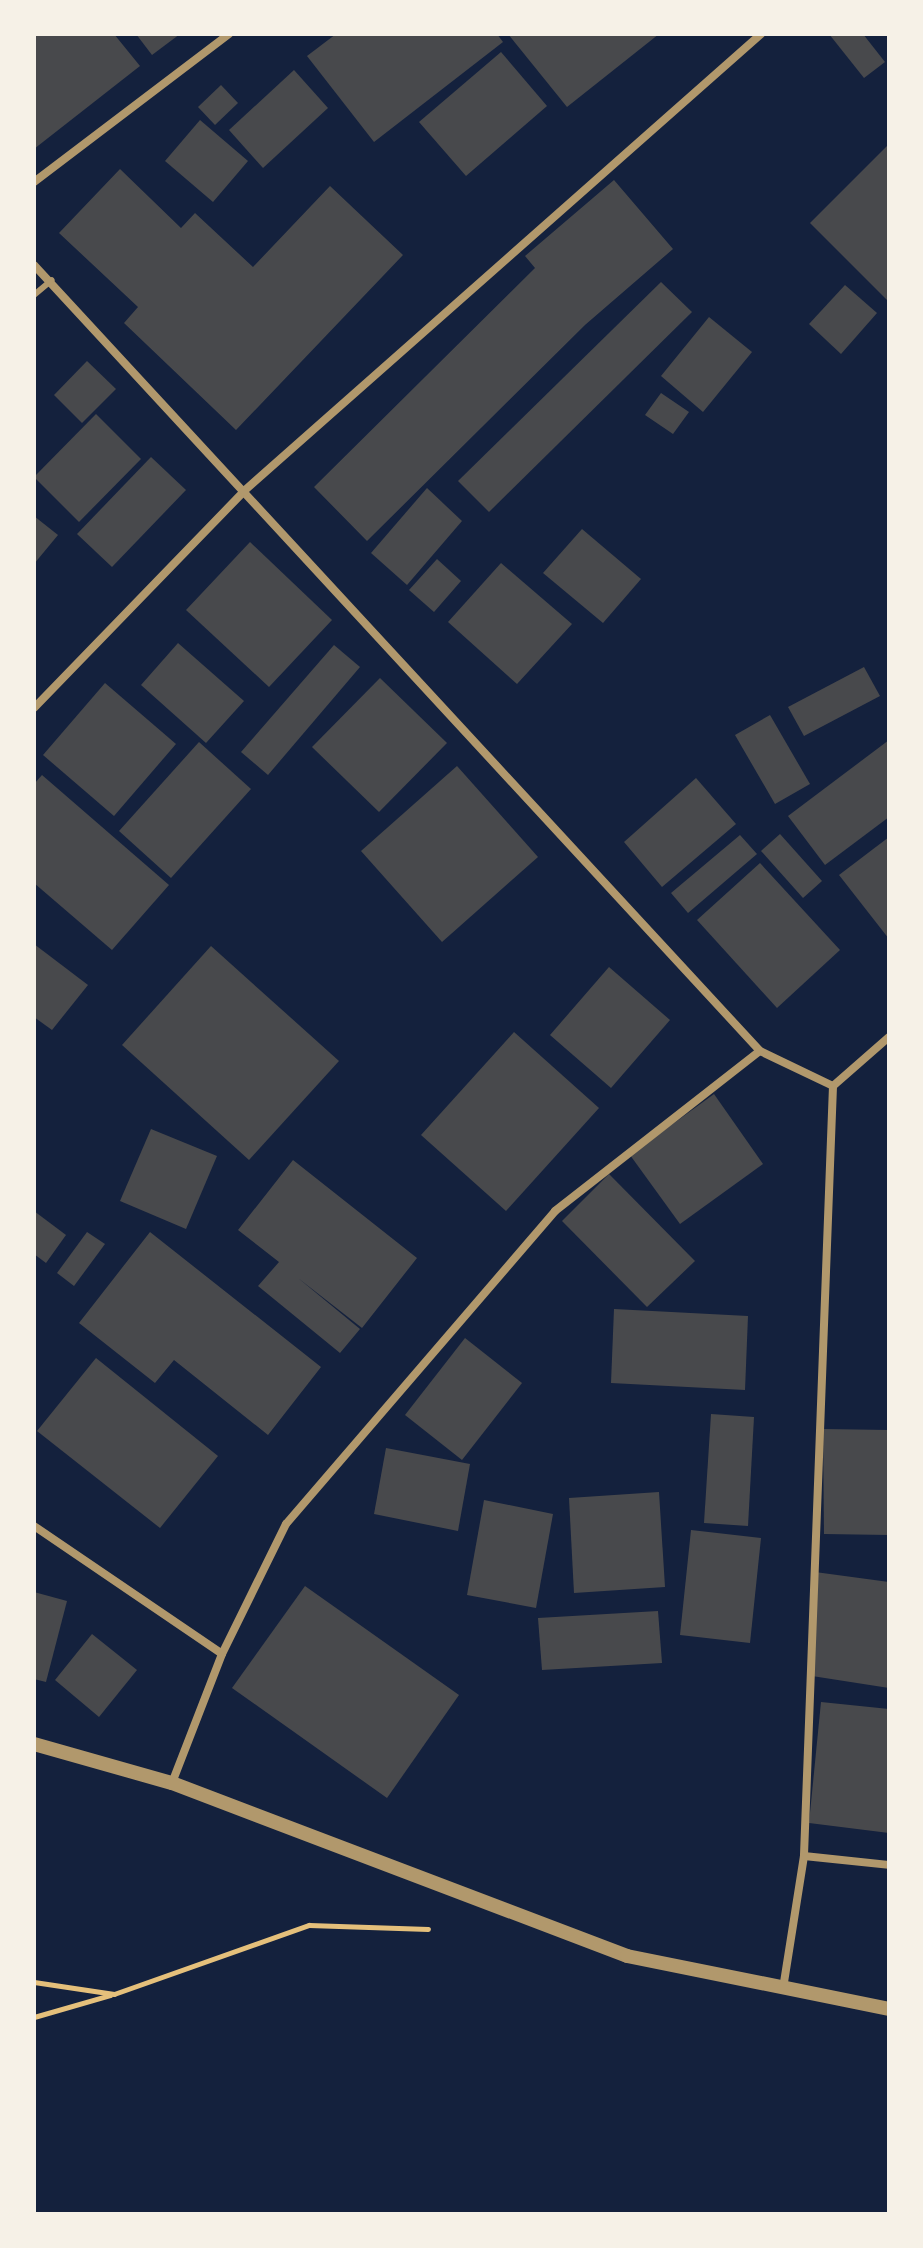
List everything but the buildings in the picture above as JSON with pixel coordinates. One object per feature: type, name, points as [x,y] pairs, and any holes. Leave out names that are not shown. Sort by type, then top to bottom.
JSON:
[{"type":"street","points":[[34,182],[229,34]]},
{"type":"street","points":[[34,708],[244,491],[761,34]]},
{"type":"street","points":[[34,265],[52,280],[760,1051],[833,1086]]},
{"type":"street","points":[[783,1989],[804,1856],[833,1086],[889,1037]]},
{"type":"street","points":[[172,1783],[222,1654],[286,1524],[555,1211],[760,1051]]},
{"type":"street","points":[[34,1526],[222,1654]]},
{"type":"street","points":[[34,1744],[172,1783],[627,1956],[889,2009]]},
{"type":"street","points":[[804,1856],[889,1865]]},
{"type":"lane","points":[[34,295],[52,280]]},
{"type":"path","points":[[34,2017],[114,1994],[309,1925],[435,1930]]},
{"type":"path","points":[[34,1982],[114,1994]]}]
